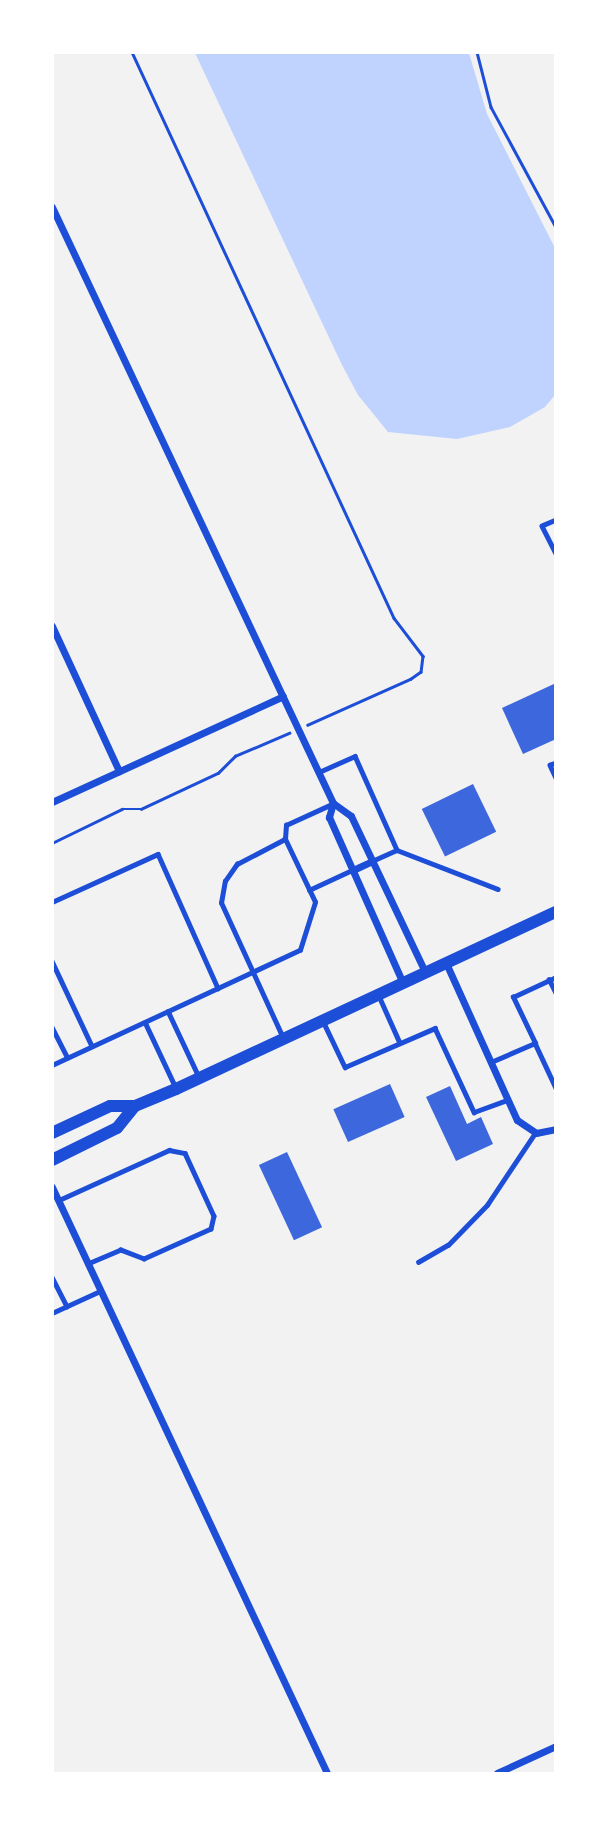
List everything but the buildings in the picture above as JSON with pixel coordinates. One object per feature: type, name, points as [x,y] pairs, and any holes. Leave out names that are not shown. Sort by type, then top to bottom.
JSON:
[{"type":"main road","points":[[52,1133],[110,1107],[135,1106],[176,1089],[555,912]]},
{"type":"main road","points":[[52,1160],[117,1128],[135,1106]]},
{"type":"street","points":[[52,207],[333,803],[351,816],[425,972]]},
{"type":"street","points":[[52,626],[119,771]]},
{"type":"street","points":[[52,802],[283,696]]},
{"type":"street","points":[[333,803],[329,817],[403,983]]},
{"type":"street","points":[[353,870],[372,861]]},
{"type":"street","points":[[446,963],[517,1120],[536,1133],[555,1129]]},
{"type":"street","points":[[52,1187],[327,1773]]},
{"type":"street","points":[[497,1773],[555,1746]]},
{"type":"lane","points":[[555,520],[542,526],[555,553]]},
{"type":"lane","points":[[319,772],[355,755],[397,850]]},
{"type":"lane","points":[[555,762],[550,765],[555,778]]},
{"type":"lane","points":[[52,1065],[300,950],[315,902],[285,839],[286,825],[333,803]]},
{"type":"lane","points":[[283,1039],[225,916],[223,891],[237,864],[285,839]]},
{"type":"lane","points":[[372,861],[397,850],[498,889]]},
{"type":"lane","points":[[52,902],[158,854],[218,988]]},
{"type":"lane","points":[[309,890],[353,870]]},
{"type":"lane","points":[[52,961],[92,1046]]},
{"type":"lane","points":[[555,976],[513,997],[555,1088]]},
{"type":"lane","points":[[549,979],[555,993]]},
{"type":"lane","points":[[379,994],[400,1043]]},
{"type":"lane","points":[[168,1011],[200,1078]]},
{"type":"lane","points":[[323,1020],[345,1067],[435,1028],[474,1112],[508,1100]]},
{"type":"lane","points":[[145,1022],[176,1089]]},
{"type":"lane","points":[[52,1027],[67,1058]]},
{"type":"lane","points":[[491,1062],[535,1043]]},
{"type":"lane","points":[[418,1262],[448,1245],[487,1205],[536,1133]]},
{"type":"lane","points":[[58,1200],[169,1150],[185,1153],[214,1216],[211,1230],[144,1259],[121,1250],[88,1264]]},
{"type":"lane","points":[[52,1277],[67,1306]]},
{"type":"lane","points":[[52,1313],[100,1291]]},
{"type":"path","points":[[52,843],[122,809],[141,809],[218,773],[235,756],[411,678],[421,672],[424,656],[394,618],[132,52]]},
{"type":"path","points":[[477,52],[491,107],[555,227]]},
{"type":"water","points":[[195,53],[469,53],[487,114],[555,248],[555,395],[545,407],[510,427],[457,439],[388,432],[358,395],[342,365]]}]
